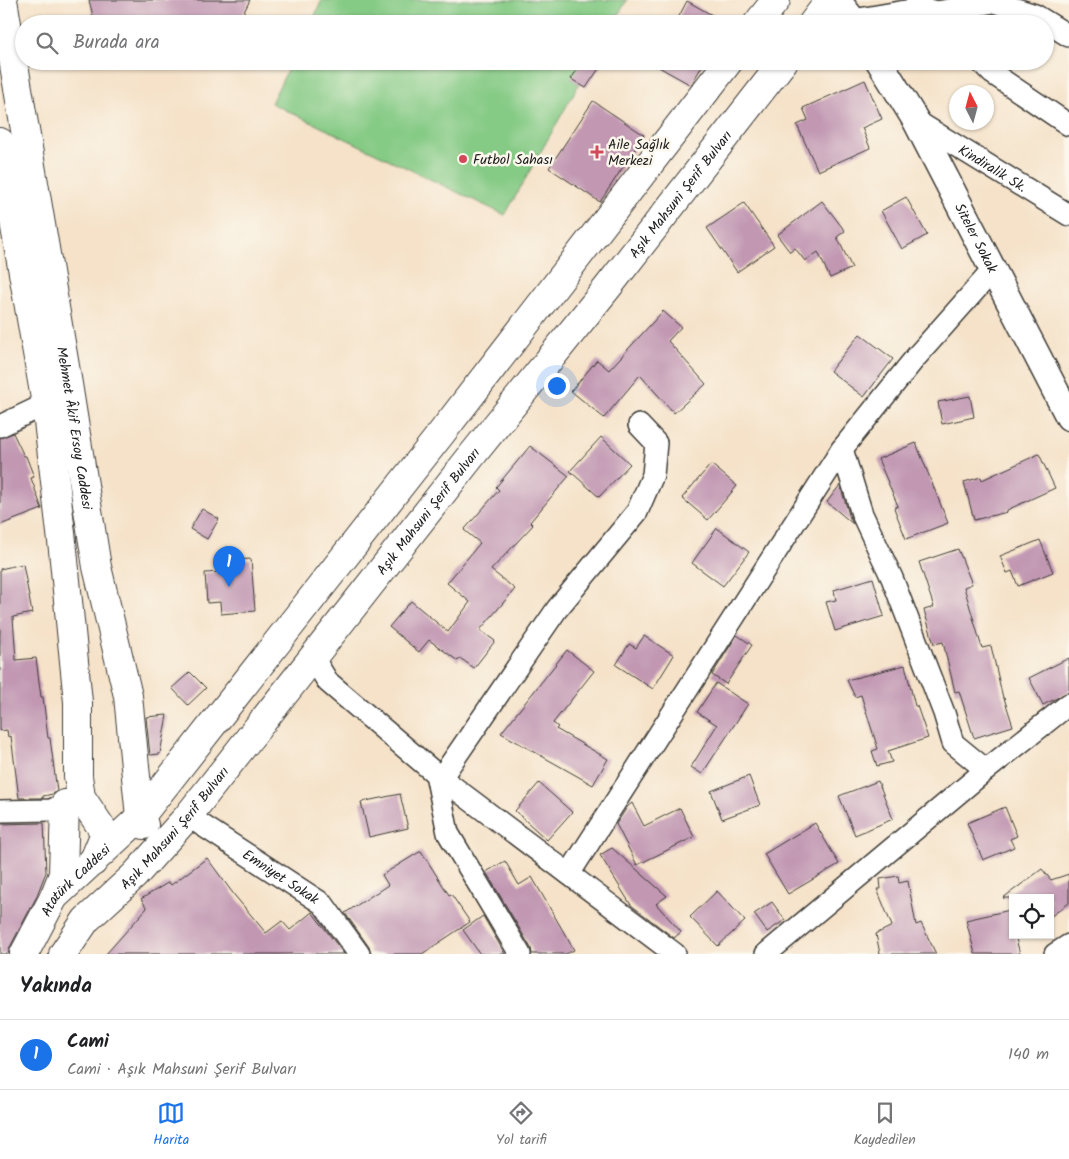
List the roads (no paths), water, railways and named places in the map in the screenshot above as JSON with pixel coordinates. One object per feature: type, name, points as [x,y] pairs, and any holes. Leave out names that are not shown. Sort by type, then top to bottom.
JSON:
[{"type":"main road","name":"Mehmet Âkif Ersoy Caddesi","points":[[3,0],[97,567],[128,696],[140,817],[156,852]]},
{"type":"main road","points":[[765,15],[776,0]]},
{"type":"main road","points":[[819,15],[830,0]]},
{"type":"main road","points":[[140,817],[434,443],[722,70]]},
{"type":"main road","name":"Aşık Mahsuni Şerif Bulvarı","points":[[63,954],[86,920],[134,876],[188,816],[312,656],[608,287],[777,70]]},
{"type":"main road","name":"Mehmet Âkif Ersoy Caddesi","points":[[0,142],[46,404],[63,550],[78,702],[78,776],[73,801],[105,833],[93,862]]},
{"type":"main road","points":[[54,897],[63,874],[73,801]]},
{"type":"main road","name":"Atatürk Caddesi","points":[[24,954],[54,897],[140,817]]},
{"type":"main road","points":[[93,862],[105,881],[134,876]]},
{"type":"street","points":[[952,15],[994,2],[1035,15]]},
{"type":"street","points":[[849,14],[923,8],[936,15]]},
{"type":"street","points":[[1054,27],[1069,36]]},
{"type":"street","name":"Siteler Sokak","points":[[885,70],[916,121],[1069,417]]},
{"type":"street","points":[[989,70],[1069,125]]},
{"type":"street","name":"Kindiralik Sk.","points":[[916,121],[1069,216]]},
{"type":"street","points":[[568,874],[842,449],[916,357],[992,270]]},
{"type":"street","points":[[0,426],[46,404],[68,384]]},
{"type":"street","points":[[520,954],[448,833],[439,776],[557,609],[637,512],[653,475],[656,443],[639,426]]},
{"type":"street","points":[[842,449],[862,514],[892,578],[944,713],[953,743],[986,770]]},
{"type":"street","points":[[312,656],[328,682],[439,776],[675,954]]},
{"type":"street","points":[[766,954],[986,770],[1069,704]]},
{"type":"street","points":[[0,811],[52,810],[73,801]]},
{"type":"street","name":"Emniyet Sokak","points":[[188,816],[323,904],[359,954]]},
{"type":"street","points":[[1055,954],[1069,945]]},
{"type":"place","name":"Aile Sağlık Merkezi","points":[[597,152]]},
{"type":"place","name":"Futbol Sahası","points":[[463,159]]},
{"type":"place","name":"Cami","points":[[229,587]]}]
